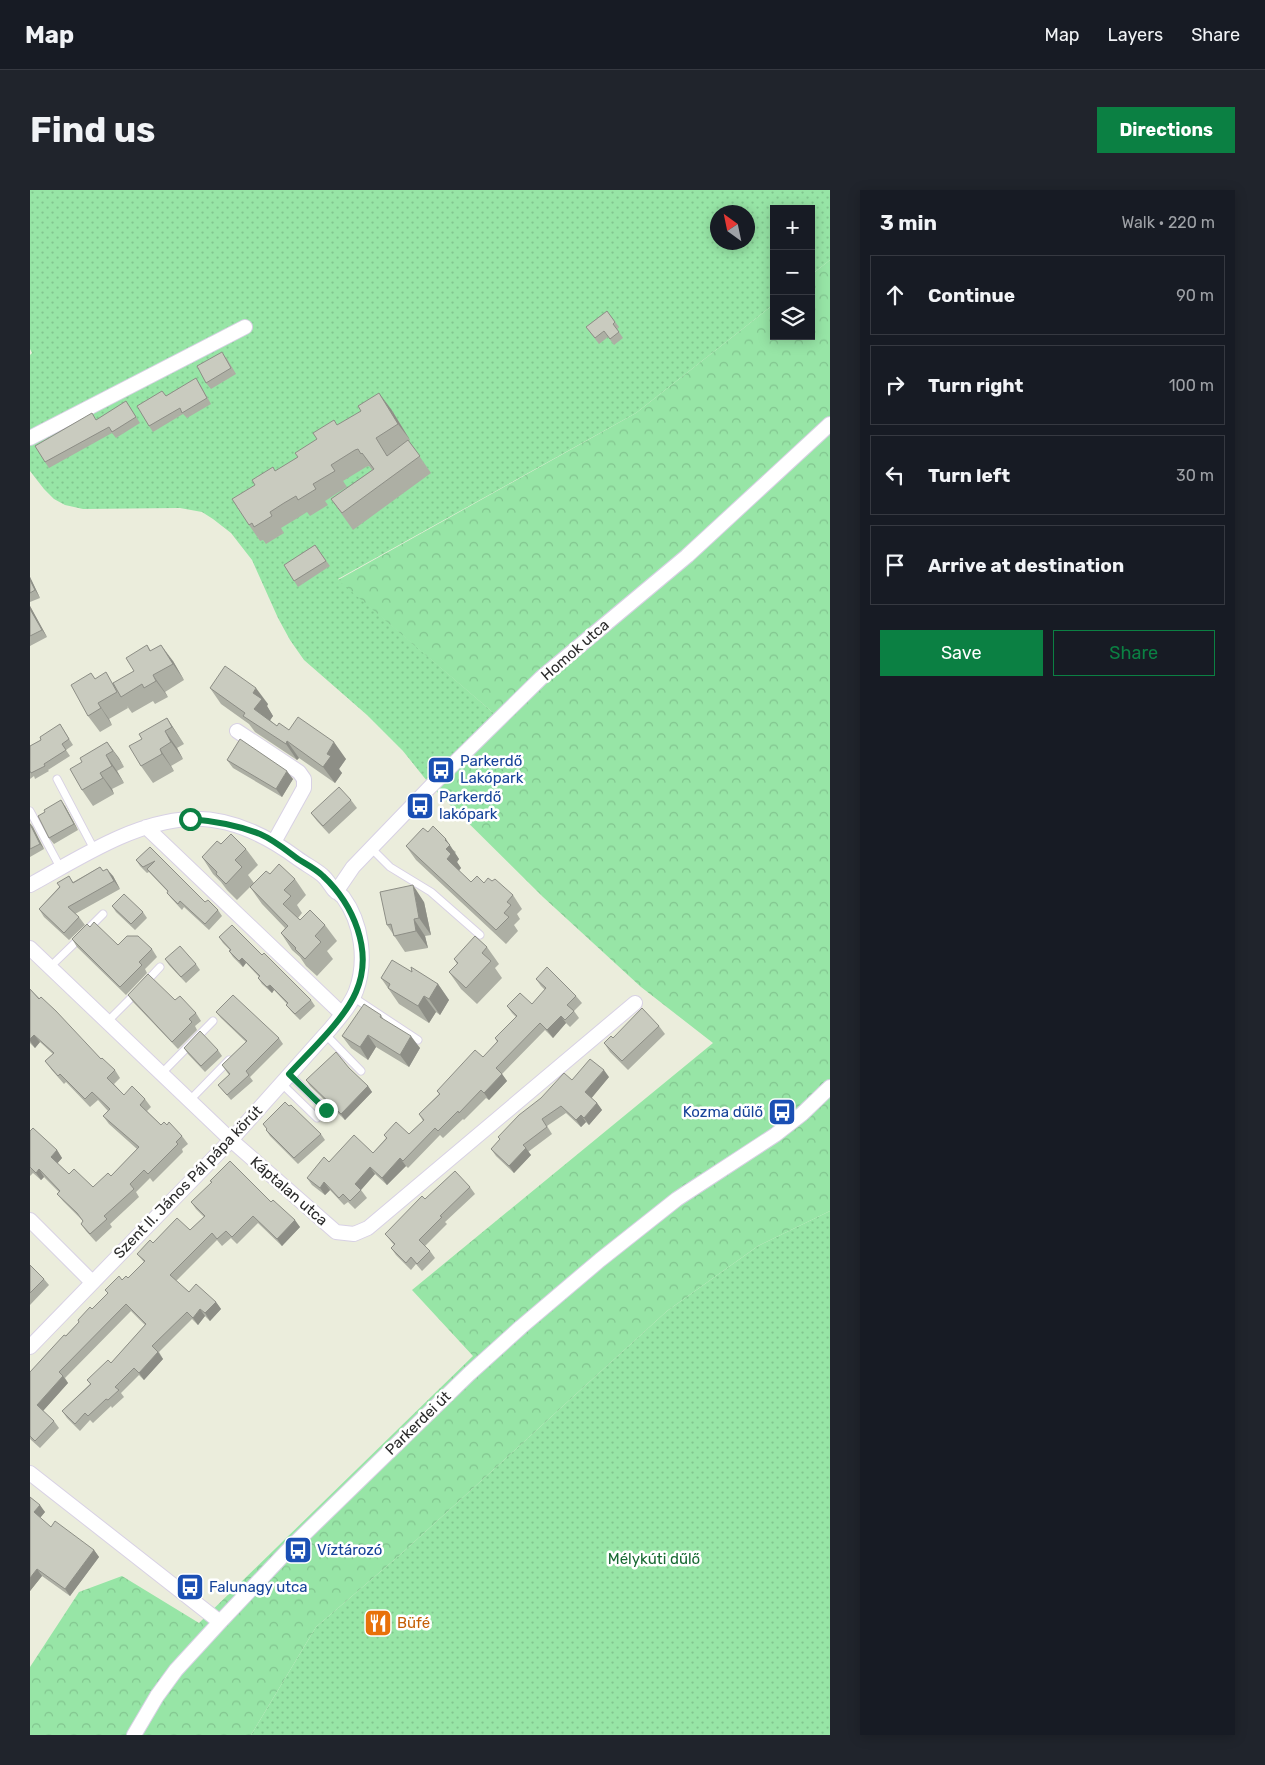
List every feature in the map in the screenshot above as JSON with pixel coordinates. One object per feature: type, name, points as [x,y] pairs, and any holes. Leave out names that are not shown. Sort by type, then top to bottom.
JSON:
[{"type":"street","points":[[30,438],[245,327]]},
{"type":"street","name":"Homok utca","points":[[336,892],[353,867],[371,848],[541,678],[688,556],[830,424]]},
{"type":"street","points":[[237,731],[299,772],[304,779],[304,788],[274,842]]},
{"type":"street","name":"Szent II. János Pál pápa körút","points":[[30,885],[94,850],[146,827],[165,822],[190,819],[236,825],[274,842],[322,875],[336,892],[342,895],[349,907],[359,935],[362,953],[362,971],[353,997],[342,1014],[231,1140],[30,1347]]},
{"type":"street","points":[[146,827],[342,1014]]},
{"type":"street","name":"Káptalan utca","points":[[31,951],[231,1140],[336,1232],[354,1234],[368,1228],[635,1003]]},
{"type":"street","name":"Parkerdei út","points":[[134,1735],[157,1696],[176,1670],[220,1622],[291,1547],[468,1374],[513,1333],[600,1260],[677,1199],[745,1156],[802,1114],[830,1086]]},
{"type":"street","points":[[30,1220],[92,1282]]},
{"type":"street","points":[[30,1473],[220,1622]]},
{"type":"lane","points":[[57,779],[94,850]]},
{"type":"lane","points":[[30,811],[61,869]]},
{"type":"lane","points":[[371,848],[390,867],[430,892],[480,935]]},
{"type":"lane","points":[[50,967],[103,914]]},
{"type":"lane","points":[[107,1022],[160,968]]},
{"type":"lane","points":[[353,997],[418,1040]]},
{"type":"lane","points":[[162,1074],[213,1021]]},
{"type":"lane","points":[[325,1034],[361,1071]]},
{"type":"lane","points":[[189,1101],[232,1057]]},
{"type":"lane","points":[[285,1079],[326,1110]]},
{"type":"lane","points":[[285,1079],[317,1118]]},
{"type":"green space","points":[[30,190],[830,190],[830,260],[815,272],[815,205],[770,205],[770,307],[636,413],[338,579],[504,722],[431,786],[403,751],[367,715],[304,660],[278,618],[252,560],[231,533],[213,519],[202,512],[180,508],[83,509],[65,505],[54,499],[44,489],[30,471],[30,355],[32,353],[30,349]]},
{"type":"green space","points":[[830,260],[830,1211],[758,1246],[667,1311],[401,1554],[316,1627],[251,1735],[30,1735],[30,1667],[79,1592],[122,1576],[199,1623],[473,1356],[412,1290],[713,1043],[641,987],[543,897],[431,786],[504,722],[338,580],[636,413],[770,307],[770,340],[815,340],[815,272]]},
{"type":"green space","name":"Mélykúti dűlő","points":[[830,1211],[830,1735],[251,1735],[316,1627],[401,1554],[667,1311],[758,1246]]},
{"type":"building","points":[[607,311],[619,332],[610,339],[604,331],[595,338],[586,327]]},
{"type":"building","points":[[222,352],[231,368],[206,383],[197,366]]},
{"type":"building","points":[[196,378],[207,398],[182,413],[180,408],[149,426],[137,406],[162,391],[166,396]]},
{"type":"building","points":[[379,393],[398,424],[376,438],[387,456],[408,440],[420,456],[342,513],[331,499],[374,469],[358,449],[355,450],[331,465],[335,471],[313,484],[316,489],[298,500],[296,496],[284,503],[270,512],[272,516],[254,527],[252,523],[249,525],[232,499],[255,485],[252,480],[273,467],[275,471],[298,457],[295,453],[317,439],[313,433],[334,420],[337,425],[361,411],[358,406]]},
{"type":"building","points":[[126,401],[136,417],[112,432],[109,427],[45,462],[35,446],[92,413],[96,420]]},
{"type":"building","points":[[315,545],[326,561],[294,581],[284,565]]},
{"type":"building","points":[[30,580],[35,590],[30,593]]},
{"type":"building","points":[[30,609],[42,630],[30,636]]},
{"type":"building","points":[[147,645],[150,651],[161,645],[173,664],[153,675],[156,681],[144,688],[142,684],[121,697],[113,683],[134,671],[126,658]]},
{"type":"building","points":[[225,666],[256,688],[253,693],[262,699],[254,709],[277,726],[279,723],[289,730],[298,717],[334,742],[327,754],[331,756],[323,767],[287,741],[286,744],[243,716],[245,713],[210,688]]},
{"type":"building","points":[[106,672],[117,692],[98,703],[101,708],[88,716],[71,685],[91,673],[95,679]]},
{"type":"building","points":[[167,718],[172,727],[165,731],[171,742],[160,749],[162,754],[141,766],[129,746],[142,739],[139,734]]},
{"type":"building","points":[[60,724],[69,739],[62,744],[66,750],[44,764],[45,766],[31,773],[30,746],[41,740],[40,737]]},
{"type":"building","points":[[240,739],[287,771],[276,789],[227,760]]},
{"type":"building","points":[[107,742],[113,751],[106,755],[112,766],[100,773],[103,778],[82,790],[70,769],[82,762],[80,758]]},
{"type":"building","points":[[339,787],[351,800],[323,826],[311,813]]},
{"type":"building","points":[[61,800],[74,824],[49,838],[38,816]]},
{"type":"building","points":[[30,824],[40,844],[30,849]]},
{"type":"building","points":[[433,826],[450,845],[446,849],[451,854],[447,859],[471,882],[477,876],[484,883],[488,878],[492,881],[495,879],[513,895],[507,902],[511,905],[504,913],[509,917],[496,930],[406,846],[423,828],[428,832]]},
{"type":"building","points":[[231,834],[246,849],[235,860],[242,867],[226,884],[202,857],[217,841],[221,844]]},
{"type":"building","points":[[150,847],[205,902],[208,900],[218,910],[205,924],[180,901],[178,904],[147,869],[155,861],[143,867],[136,860]]},
{"type":"building","points":[[279,864],[295,879],[284,890],[291,896],[283,904],[300,920],[310,910],[325,925],[315,936],[321,942],[305,959],[281,933],[288,926],[250,887],[266,871],[270,874]]},
{"type":"building","points":[[100,867],[103,871],[107,869],[114,881],[68,907],[79,917],[64,933],[39,909],[60,887],[57,883],[69,876],[73,883]]},
{"type":"building","points":[[413,885],[419,918],[414,919],[416,931],[394,936],[391,924],[387,925],[380,892]]},
{"type":"building","points":[[124,894],[143,912],[131,924],[112,906]]},
{"type":"building","points":[[94,922],[118,945],[127,936],[138,936],[152,949],[139,962],[142,965],[120,987],[72,939],[87,924],[90,927]]},
{"type":"building","points":[[232,925],[262,955],[264,953],[311,1000],[295,1014],[286,1005],[288,1003],[270,985],[267,987],[258,978],[260,976],[242,958],[239,961],[219,937]]},
{"type":"building","points":[[475,936],[487,947],[482,953],[491,961],[466,988],[449,972],[458,963],[454,959]]},
{"type":"building","points":[[180,946],[196,964],[181,977],[165,959]]},
{"type":"building","points":[[392,960],[412,972],[411,967],[438,984],[429,999],[424,996],[418,1006],[388,988],[390,984],[381,978]]},
{"type":"building","points":[[547,967],[576,996],[567,1005],[574,1011],[565,1020],[561,1016],[547,1030],[540,1023],[496,1068],[502,1074],[484,1093],[481,1090],[438,1131],[435,1128],[403,1161],[400,1158],[382,1178],[370,1167],[355,1184],[361,1190],[350,1201],[343,1194],[339,1198],[324,1182],[320,1188],[307,1178],[324,1157],[329,1162],[354,1135],[373,1153],[387,1138],[384,1135],[396,1122],[409,1134],[424,1120],[419,1114],[440,1094],[437,1091],[475,1050],[483,1057],[498,1041],[495,1038],[517,1016],[507,1006],[520,993],[532,1004],[546,988],[536,979]]},
{"type":"building","points":[[148,974],[175,1000],[180,996],[196,1013],[189,1019],[192,1022],[172,1042],[128,995]]},
{"type":"building","points":[[30,989],[39,999],[41,997],[56,1011],[101,1059],[115,1070],[107,1078],[124,1095],[132,1086],[145,1099],[140,1105],[161,1125],[164,1122],[167,1125],[169,1122],[182,1136],[176,1142],[178,1144],[148,1174],[144,1170],[130,1184],[134,1189],[104,1216],[107,1219],[90,1234],[81,1224],[83,1221],[77,1213],[57,1194],[60,1191],[39,1169],[36,1173],[30,1167],[30,1131],[33,1128],[57,1150],[51,1157],[69,1174],[74,1169],[93,1187],[108,1173],[111,1176],[139,1147],[103,1116],[110,1109],[92,1092],[85,1099],[60,1074],[58,1076],[45,1061],[54,1053],[34,1035],[30,1039]]},
{"type":"building","points":[[233,995],[279,1038],[246,1071],[249,1075],[227,1095],[218,1085],[230,1074],[222,1065],[247,1041],[216,1012]]},
{"type":"building","points":[[364,1004],[381,1015],[380,1017],[411,1036],[400,1055],[368,1035],[360,1047],[342,1036]]},
{"type":"building","points":[[642,1008],[659,1026],[622,1061],[604,1043],[611,1036],[613,1038]]},
{"type":"building","points":[[200,1031],[218,1050],[201,1066],[184,1048]]},
{"type":"building","points":[[336,1052],[368,1086],[341,1114],[306,1080]]},
{"type":"building","points":[[590,1059],[604,1070],[585,1092],[597,1103],[584,1118],[581,1115],[576,1120],[561,1106],[542,1119],[547,1127],[523,1145],[526,1148],[509,1166],[491,1149],[500,1139],[498,1137],[519,1115],[541,1098],[564,1073],[572,1080]]},
{"type":"building","points":[[285,1102],[289,1106],[291,1105],[321,1134],[294,1158],[266,1130],[263,1124]]},
{"type":"building","points":[[230,1161],[271,1202],[273,1200],[295,1220],[277,1239],[253,1216],[232,1237],[226,1231],[217,1239],[212,1233],[170,1275],[189,1292],[196,1284],[216,1302],[205,1313],[200,1309],[193,1318],[187,1312],[152,1346],[158,1352],[139,1373],[134,1368],[115,1387],[119,1390],[88,1416],[85,1413],[75,1424],[62,1411],[91,1384],[87,1380],[108,1360],[111,1363],[146,1324],[126,1304],[59,1372],[63,1376],[37,1405],[54,1421],[35,1441],[30,1436],[30,1372],[64,1335],[66,1336],[79,1322],[78,1320],[90,1307],[92,1309],[108,1293],[105,1290],[119,1276],[122,1280],[126,1276],[128,1278],[145,1261],[137,1254],[150,1240],[153,1243],[177,1218],[190,1230],[205,1216],[191,1202]]},
{"type":"building","points":[[455,1171],[470,1187],[440,1216],[442,1217],[419,1240],[430,1251],[417,1264],[411,1257],[406,1263],[391,1248],[395,1244],[385,1234],[422,1196],[425,1199]]},
{"type":"building","points":[[30,1265],[44,1279],[30,1293]]},
{"type":"building","points":[[30,1497],[40,1505],[34,1512],[51,1527],[55,1521],[94,1550],[65,1589],[37,1569],[30,1578]]},
{"type":"place","name":"Parkerdő Lakópark","points":[[441,770]]},
{"type":"place","name":"Parkerdő lakópark","points":[[420,806]]},
{"type":"place","name":"Kozma dűlő","points":[[782,1112]]},
{"type":"place","name":"Víztározó","points":[[298,1550]]},
{"type":"place","name":"Falunagy utca","points":[[190,1587]]},
{"type":"place","name":"Büfé","points":[[378,1623]]},
{"type":"route","points":[[190,819],[236,825],[262,835],[322,875],[336,892],[342,895],[349,907],[359,935],[362,953],[362,971],[356,992],[331,1028],[289,1074],[326,1110]]}]
